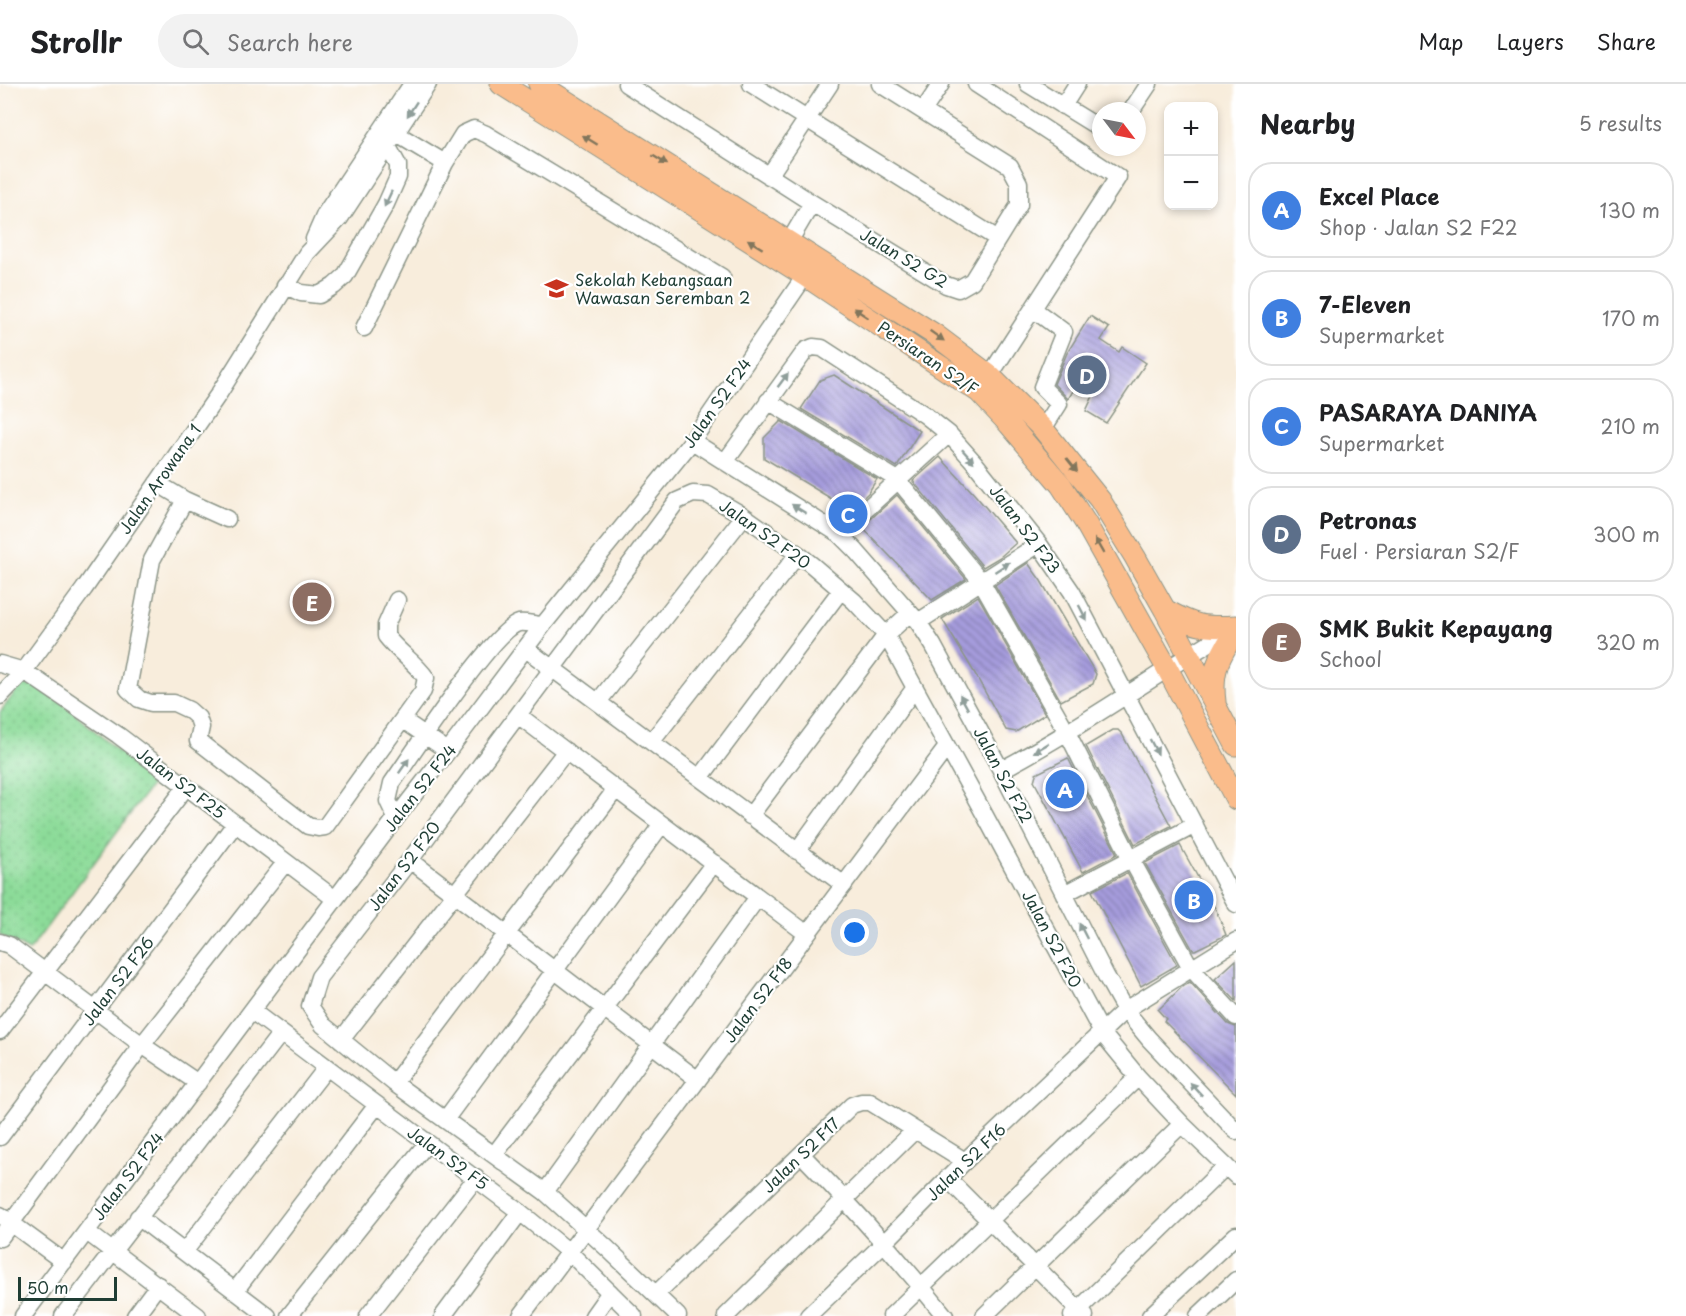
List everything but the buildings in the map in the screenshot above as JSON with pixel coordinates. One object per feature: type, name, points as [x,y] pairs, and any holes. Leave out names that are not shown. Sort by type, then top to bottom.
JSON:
[{"type":"main road","name":"Persiaran S2/F","points":[[501,84],[810,267],[985,384],[1043,429],[1100,500],[1135,557],[1236,746]]},
{"type":"main road","name":"Persiaran S2/F","points":[[539,84],[789,242],[810,267]]},
{"type":"main road","name":"Persiaran S2/F","points":[[985,384],[1061,485],[1096,541],[1167,668],[1236,799]]},
{"type":"main road","points":[[1165,610],[1198,626],[1236,628],[1214,673],[1215,705]]},
{"type":"street","name":"Jalan Arowana 1","points":[[0,696],[24,671],[84,589],[218,395],[307,253],[325,214],[428,84]]},
{"type":"street","name":"Jalan S2 G2","points":[[626,84],[812,203],[946,285],[958,289],[972,281],[1019,205],[1019,183],[1010,166],[880,84]]},
{"type":"street","points":[[751,84],[998,239]]},
{"type":"street","points":[[769,176],[830,84]]},
{"type":"street","points":[[923,111],[940,84]]},
{"type":"street","points":[[976,84],[993,89],[1119,177],[985,384]]},
{"type":"street","points":[[1028,84],[1092,124]]},
{"type":"street","points":[[1063,106],[1077,84]]},
{"type":"street","points":[[1137,102],[1149,84]]},
{"type":"street","name":"Jalan Arowana 1","points":[[389,135],[407,86]]},
{"type":"street","points":[[364,328],[445,164],[463,134],[474,129],[486,134],[722,278]]},
{"type":"street","points":[[389,135],[445,164]]},
{"type":"street","points":[[285,285],[301,293],[319,295],[345,276],[386,204],[398,177],[398,165],[389,135]]},
{"type":"street","points":[[789,242],[812,203]]},
{"type":"street","name":"Jalan S2 F24","points":[[22,1316],[543,625],[692,441],[810,267]]},
{"type":"street","points":[[1033,309],[1064,332],[1042,387],[1059,404],[1043,429]]},
{"type":"street","name":"Jalan S2 F23","points":[[725,462],[806,350],[813,347],[822,348],[925,415],[949,434],[1039,544],[1072,592],[1236,904]]},
{"type":"street","points":[[768,401],[898,480],[981,581],[1067,732],[1131,859],[1191,968],[1236,1017]]},
{"type":"street","points":[[838,534],[949,434]]},
{"type":"street","name":"Jalan S2 F22","points":[[692,441],[838,534],[914,617],[933,645],[1001,770],[1125,1010],[1149,1039],[1236,1131]]},
{"type":"street","points":[[157,483],[185,500],[226,519]]},
{"type":"street","name":"Jalan S2 F20","points":[[586,1230],[544,1192],[394,1083],[341,1040],[323,1025],[310,1006],[319,977],[519,715],[676,501],[693,494],[708,495],[744,516],[798,554],[854,601],[886,635],[1102,1033],[1138,1077],[1231,1171]]},
{"type":"street","points":[[185,500],[152,560],[128,689],[139,699],[151,703],[174,703],[189,710],[198,718],[201,727],[198,741],[308,826],[325,827],[423,691],[426,678],[419,667],[386,636],[386,625],[398,600]]},
{"type":"street","points":[[598,702],[744,516]]},
{"type":"street","points":[[750,816],[886,635],[914,617],[981,581],[1039,544]]},
{"type":"street","points":[[652,741],[798,554]]},
{"type":"street","points":[[700,778],[840,590]]},
{"type":"street","points":[[396,818],[388,801],[392,783],[482,657],[503,634],[519,623],[543,625]]},
{"type":"street","points":[[1001,770],[1236,628]]},
{"type":"street","points":[[526,649],[844,885]]},
{"type":"street","name":"Jalan S2 F25","points":[[0,664],[24,671],[118,735],[335,899]]},
{"type":"street","points":[[797,851],[914,689]]},
{"type":"street","points":[[519,715],[807,934]]},
{"type":"street","points":[[403,720],[448,751]]},
{"type":"street","name":"Jalan S2 F18","points":[[521,1316],[947,747]]},
{"type":"street","points":[[341,1040],[566,751]]},
{"type":"street","points":[[0,1031],[186,787]]},
{"type":"street","points":[[394,1083],[616,789]]},
{"type":"street","name":"Jalan S2 F26","points":[[0,1137],[235,824]]},
{"type":"street","points":[[445,1120],[662,824]]},
{"type":"street","points":[[1064,894],[1195,825]]},
{"type":"street","points":[[410,860],[698,1080]]},
{"type":"street","points":[[0,1238],[6,1219],[285,863]]},
{"type":"street","points":[[494,1155],[714,863]]},
{"type":"street","points":[[544,1192],[758,897]]},
{"type":"street","name":"Jalan S2 F16","points":[[807,1316],[883,1244],[965,1161],[1125,1010],[1236,941]]},
{"type":"street","points":[[0,942],[9,945],[142,1045],[198,1083]]},
{"type":"street","name":"Jalan S2 F5","points":[[252,1011],[520,1212],[569,1252],[634,1316]]},
{"type":"street","points":[[63,1316],[281,1033]]},
{"type":"street","points":[[183,1252],[327,1067]]},
{"type":"street","points":[[891,1316],[1138,1077]]},
{"type":"street","name":"Jalan S2 F17","points":[[656,1294],[852,1105],[870,1102],[965,1161]]},
{"type":"street","points":[[235,1291],[377,1105]]},
{"type":"street","points":[[984,1316],[1182,1124]]},
{"type":"street","points":[[726,1316],[915,1130]]},
{"type":"street","points":[[289,1316],[427,1143]]},
{"type":"street","points":[[802,1155],[845,1199],[945,1316]]},
{"type":"street","points":[[947,1179],[1036,1265],[1079,1314],[1231,1171]]},
{"type":"street","points":[[368,1316],[476,1178]]},
{"type":"street","points":[[443,1316],[520,1212]]},
{"type":"street","points":[[138,1217],[268,1316]]},
{"type":"street","points":[[6,1219],[64,1262]]},
{"type":"street","points":[[586,1230],[678,1316]]},
{"type":"street","points":[[87,1232],[198,1316]]},
{"type":"street","points":[[1150,1316],[1236,1235]]},
{"type":"street","points":[[1198,1316],[1236,1280]]},
{"type":"street","points":[[135,1316],[158,1286]]},
{"type":"street","points":[[593,1316],[610,1292]]},
{"type":"green space","points":[[29,674],[116,749],[156,779],[29,951],[0,935],[0,712]]},
{"type":"place","name":"Sekolah Kebangsaan Wawasan Seremban 2","points":[[557,289]]},
{"type":"place","name":"Petronas","points":[[1087,375]]},
{"type":"place","name":"PASARAYA DANIYA","points":[[848,514]]},
{"type":"place","name":"SMK Bukit Kepayang","points":[[312,602]]},
{"type":"place","name":"Excel Place","points":[[1065,789]]},
{"type":"place","name":"7-Eleven","points":[[1194,900]]}]
